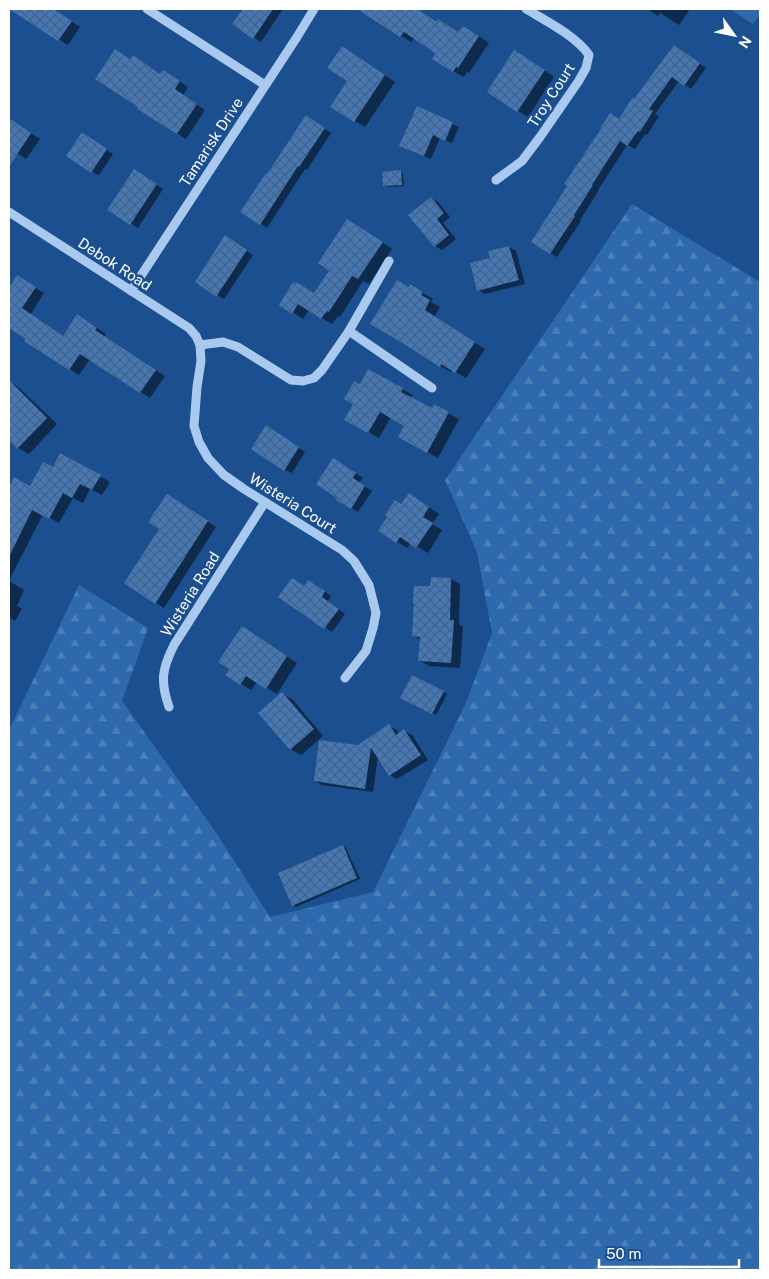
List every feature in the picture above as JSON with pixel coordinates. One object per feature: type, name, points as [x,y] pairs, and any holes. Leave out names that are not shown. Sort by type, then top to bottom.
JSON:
[{"type":"street","points":[[147,9],[265,85]]},
{"type":"street","name":"Tamarisk Drive","points":[[131,291],[314,9]]},
{"type":"street","name":"Troy Court","points":[[496,180],[522,161],[540,137],[578,82],[586,68],[589,55],[583,46],[573,38],[526,9]]},
{"type":"street","name":"Debok Road","points":[[9,212],[189,328],[196,336],[200,345]]},
{"type":"street","points":[[200,345],[223,342],[238,347],[291,380],[304,381],[314,378],[322,370],[348,331],[390,261]]},
{"type":"street","points":[[348,331],[432,388]]},
{"type":"street","name":"Wisteria Court","points":[[200,345],[201,361],[196,387],[194,426],[199,442],[208,458],[224,475],[342,550],[354,561],[369,585],[376,613],[373,628],[366,651],[345,678]]},
{"type":"street","name":"Wisteria Road","points":[[169,707],[164,692],[163,673],[169,655],[265,502]]},
{"type":"green space","points":[[730,9],[760,9],[760,15],[753,24]]},
{"type":"green space","points":[[632,204],[760,282],[760,1270],[9,1270],[9,730],[79,585],[148,628],[122,701],[217,834],[270,917],[373,892],[466,703],[492,633],[477,552],[445,480]]},
{"type":"building","points":[[9,9],[53,9],[72,21],[58,41]]},
{"type":"building","points":[[243,9],[273,9],[253,39],[232,24]]},
{"type":"building","points":[[357,9],[417,9],[437,22],[438,19],[458,32],[463,26],[479,36],[458,68],[456,67],[453,72],[432,59],[435,53],[404,32],[400,37]]},
{"type":"building","points":[[674,45],[700,63],[684,86],[672,77],[649,109],[653,111],[640,132],[638,131],[627,146],[620,141],[550,254],[531,242],[567,186],[564,184],[610,113],[619,119],[632,98],[634,99]]},
{"type":"building","points":[[342,46],[385,75],[354,122],[330,107],[347,81],[327,68]]},
{"type":"building","points":[[115,49],[130,59],[133,55],[160,74],[163,70],[180,81],[175,89],[197,104],[177,134],[137,109],[138,107],[95,79]]},
{"type":"building","points":[[514,50],[545,70],[517,112],[487,92]]},
{"type":"building","points":[[417,106],[453,122],[445,141],[433,135],[424,156],[399,146]]},
{"type":"building","points":[[306,115],[325,128],[260,225],[240,212]]},
{"type":"building","points":[[9,118],[31,133],[9,167]]},
{"type":"building","points":[[82,132],[107,149],[91,173],[66,156]]},
{"type":"building","points":[[134,169],[157,184],[130,225],[107,210]]},
{"type":"building","points":[[401,170],[402,185],[383,186],[382,172]]},
{"type":"building","points":[[431,197],[444,213],[437,219],[449,235],[434,247],[408,215]]},
{"type":"building","points":[[347,219],[383,242],[358,279],[352,276],[329,312],[327,311],[321,319],[298,304],[292,314],[279,305],[293,282],[314,293],[329,271],[318,263]]},
{"type":"building","points":[[225,235],[247,250],[216,297],[195,282]]},
{"type":"building","points":[[509,246],[519,280],[477,291],[470,263],[490,258],[488,251]]},
{"type":"building","points":[[17,275],[36,287],[22,308],[63,336],[77,314],[97,328],[95,330],[156,370],[140,393],[80,354],[69,370],[24,341],[26,339],[9,328],[9,288]]},
{"type":"building","points":[[397,280],[409,287],[410,284],[423,292],[421,295],[430,300],[425,310],[475,342],[455,373],[441,364],[440,367],[370,324]]},
{"type":"building","points":[[368,369],[403,388],[401,392],[432,408],[434,404],[449,412],[427,453],[398,437],[404,426],[380,412],[368,433],[344,420],[353,404],[344,399],[354,381],[360,384]]},
{"type":"building","points":[[9,380],[47,418],[17,449],[9,440]]},
{"type":"building","points":[[266,425],[299,447],[284,471],[251,449]]},
{"type":"building","points":[[60,453],[101,475],[92,490],[80,484],[72,498],[63,493],[49,519],[32,510],[9,557],[9,487],[14,477],[30,486],[43,462],[53,467]]},
{"type":"building","points":[[333,458],[356,473],[353,478],[365,486],[351,509],[316,484]]},
{"type":"building","points":[[409,493],[429,507],[423,517],[433,523],[416,548],[400,537],[396,543],[378,531],[387,517],[385,515],[395,500],[401,504]]},
{"type":"building","points":[[167,494],[208,521],[155,604],[124,583],[159,529],[148,522]]},
{"type":"building","points":[[431,577],[451,578],[450,620],[454,620],[451,663],[418,661],[420,637],[412,636],[414,586],[430,586]]},
{"type":"building","points":[[292,578],[304,586],[308,580],[325,591],[322,597],[339,609],[324,629],[278,597]]},
{"type":"building","points":[[242,626],[287,656],[266,689],[246,676],[240,685],[225,675],[229,669],[218,662]]},
{"type":"building","points":[[412,675],[444,691],[432,714],[400,698]]},
{"type":"building","points":[[282,692],[314,729],[290,750],[258,713]]},
{"type":"building","points":[[389,724],[396,735],[404,729],[421,755],[389,776],[371,748],[365,789],[314,781],[319,740],[358,745]]},
{"type":"building","points":[[343,845],[357,878],[292,906],[278,873]]}]
